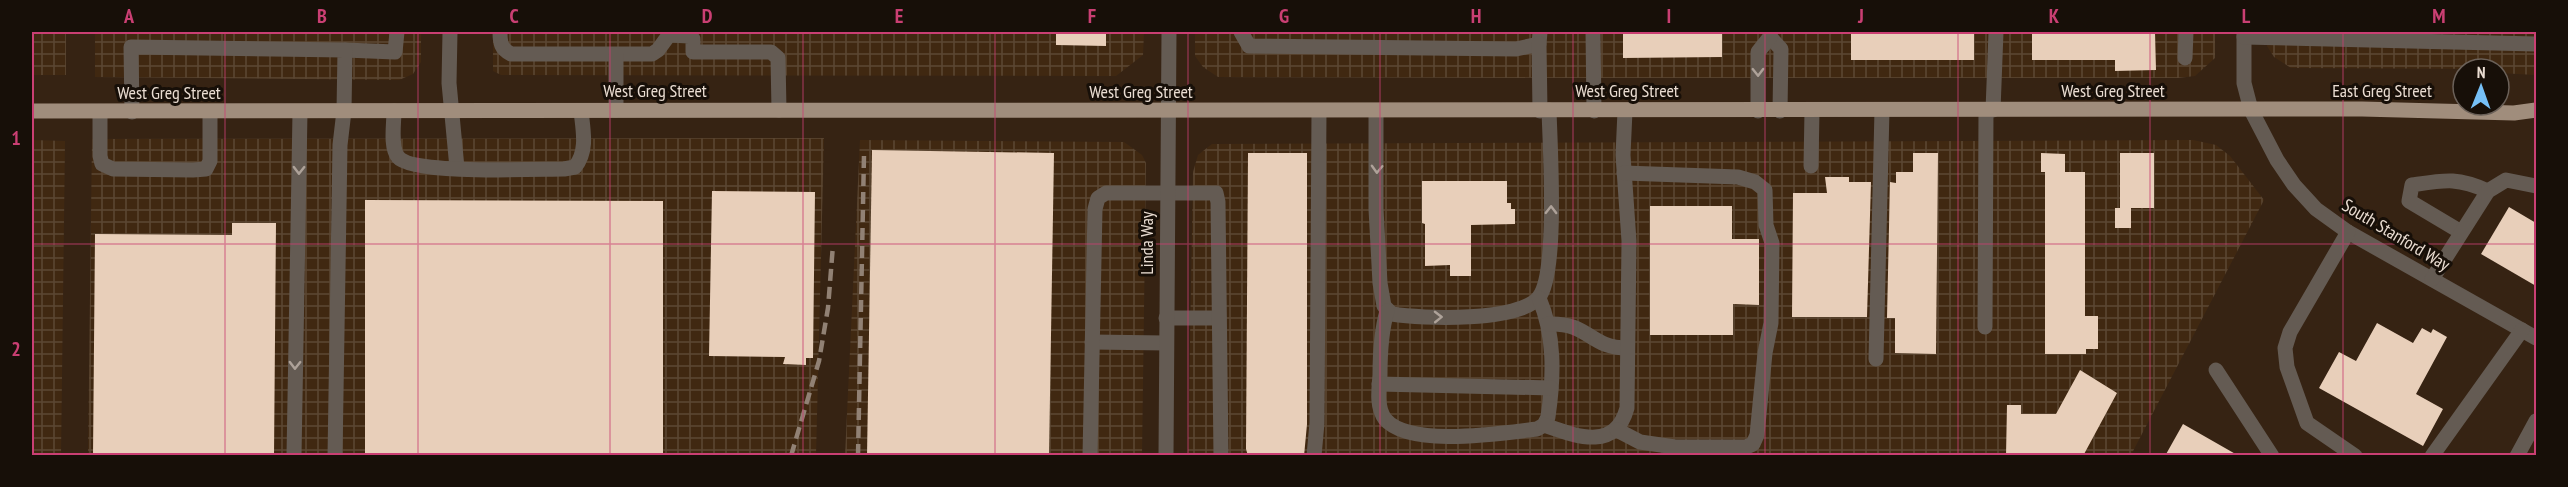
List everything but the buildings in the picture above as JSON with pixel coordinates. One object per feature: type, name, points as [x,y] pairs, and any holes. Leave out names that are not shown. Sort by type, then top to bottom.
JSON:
[{"type":"main road","name":"West Greg Street","points":[[32,111],[2250,110]]},
{"type":"main road","name":"East Greg Street","points":[[2250,110],[2421,110],[2514,113],[2536,110]]},
{"type":"main road","name":"East Greg Street","points":[[2514,113],[2536,119]]},
{"type":"street","points":[[132,112],[131,47],[395,52],[397,32]]},
{"type":"street","points":[[450,32],[451,111],[457,168]]},
{"type":"street","points":[[500,32],[503,50],[511,54],[652,54],[658,50],[669,35],[681,35],[693,39],[693,51],[771,52],[778,58],[779,110]]},
{"type":"street","name":"Linda Way","points":[[1166,456],[1169,32]]},
{"type":"street","points":[[1241,32],[1249,46],[1516,49],[1539,38],[1551,195],[1549,267],[1546,285],[1539,298],[1528,307],[1488,315],[1408,317],[1387,311],[1380,283],[1376,209],[1376,111]]},
{"type":"street","points":[[1593,32],[1594,111]]},
{"type":"street","points":[[1985,327],[1990,110],[1996,32]]},
{"type":"street","points":[[2185,58],[2186,32]]},
{"type":"street","points":[[1758,111],[1758,52],[1770,34],[1781,49],[1780,111]]},
{"type":"street","points":[[2244,34],[2536,44]]},
{"type":"street","name":"South Stanford Way","points":[[2244,34],[2244,82],[2250,110],[2277,160],[2294,185],[2316,208],[2348,232],[2536,338]]},
{"type":"street","points":[[335,456],[339,145],[344,111],[345,50]]},
{"type":"street","points":[[616,55],[616,110]]},
{"type":"street","points":[[1876,359],[1882,110]]},
{"type":"street","points":[[394,111],[394,147],[396,156],[403,161],[415,165],[457,168],[564,169],[575,167],[582,155],[584,146],[582,111]]},
{"type":"street","points":[[1314,456],[1317,423],[1319,111]]},
{"type":"street","points":[[1544,425],[1580,437],[1607,435],[1617,430],[1627,408],[1629,242],[1624,173],[1625,111]]},
{"type":"street","points":[[1811,166],[1812,111]]},
{"type":"street","points":[[100,112],[102,164],[113,169],[193,170],[206,169],[210,161],[210,112]]},
{"type":"street","points":[[294,456],[300,112]]},
{"type":"street","points":[[1617,430],[1640,442],[1675,447],[1746,447],[1753,444],[1757,435],[1765,353],[1771,323],[1772,290],[1772,243],[1766,225],[1765,190],[1755,182],[1738,177],[1624,173]]},
{"type":"street","points":[[2461,232],[2409,201],[2412,185],[2441,180],[2466,181],[2488,191]]},
{"type":"street","points":[[2432,279],[2488,191],[2506,180],[2536,186]]},
{"type":"street","points":[[1090,456],[1095,209],[1098,198],[1106,194],[1216,193],[1218,202],[1221,456]]},
{"type":"street","points":[[2348,232],[2290,332],[2285,348],[2287,367],[2307,423],[2355,456]]},
{"type":"street","points":[[1387,311],[1383,324],[1379,384],[1380,409],[1385,418],[1393,426],[1406,432],[1442,437],[1481,435],[1537,429],[1544,425],[1548,417],[1552,349],[1548,324],[1539,298]]},
{"type":"street","points":[[1166,318],[1220,318]]},
{"type":"street","points":[[1548,324],[1579,327],[1605,346],[1627,348]]},
{"type":"street","points":[[2432,456],[2522,330]]},
{"type":"street","points":[[1092,342],[1166,343]]},
{"type":"street","points":[[2216,370],[2272,456]]},
{"type":"street","points":[[1379,384],[1551,388]]},
{"type":"street","points":[[2517,456],[2536,421]]},
{"type":"shaded area","points":[[32,32],[66,32],[66,75],[32,75]]},
{"type":"shaded area","points":[[95,32],[421,32],[421,62],[413,74],[399,80],[95,77]]},
{"type":"shaded area","points":[[493,32],[1144,32],[1143,55],[1116,76],[501,75],[493,71]]},
{"type":"shaded area","points":[[1195,32],[2215,32],[2215,58],[2195,76],[2178,78],[1218,77],[1203,67],[1195,56]]},
{"type":"shaded area","points":[[2267,32],[2536,32],[2536,75],[2511,74],[2511,57],[2451,57],[2451,69],[2291,68],[2274,57],[2267,46]]},
{"type":"shaded area","points":[[824,138],[816,455],[88,456],[92,139]]},
{"type":"shaded area","points":[[32,140],[65,141],[61,455],[32,455]]},
{"type":"shaded area","points":[[860,140],[1124,142],[1142,155],[1146,163],[1142,455],[845,456]]},
{"type":"shaded area","points":[[2193,140],[2216,145],[2230,156],[2264,200],[2131,455],[1188,456],[1193,172],[1198,155],[1212,144]]},
{"type":"railway","points":[[858,456],[864,155]]},
{"type":"railway","points":[[791,456],[819,361],[828,308],[833,245]]}]
